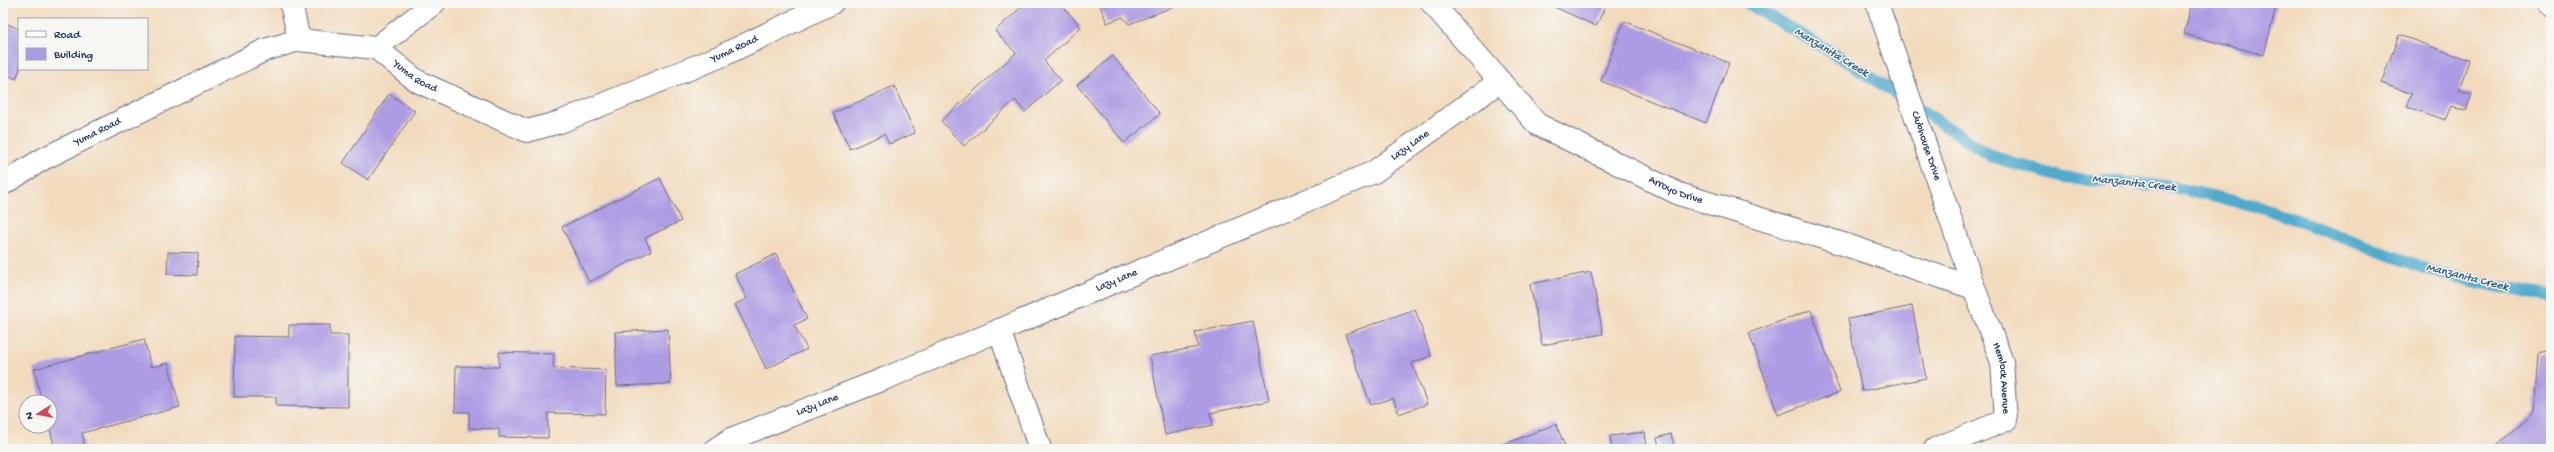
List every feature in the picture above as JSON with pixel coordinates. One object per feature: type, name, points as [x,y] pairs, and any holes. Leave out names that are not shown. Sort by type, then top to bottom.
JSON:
[{"type":"street","points":[[291,3],[299,40]]},
{"type":"street","points":[[376,48],[434,3]]},
{"type":"street","name":"Yuma Road","points":[[3,184],[43,159],[258,53],[299,40],[376,48],[417,81],[527,131],[560,122],[721,56],[832,3]]},
{"type":"street","name":"Arroyo Drive","points":[[1432,3],[1537,124],[1679,194],[1842,244],[1974,288]]},
{"type":"street","name":"Clubhouse Drive","points":[[1877,3],[1974,288]]},
{"type":"street","name":"Lazy Lane","points":[[716,449],[731,439],[884,379],[1374,172],[1500,81]]},
{"type":"street","name":"Hemlock Avenue","points":[[1935,449],[2006,420],[2002,362],[1974,288]]},
{"type":"street","points":[[999,330],[1040,449]]},
{"type":"building","points":[[1026,3],[1060,3],[1081,27],[1044,61],[1061,80],[1025,112],[1015,100],[964,146],[941,121],[1016,53],[995,31]]},
{"type":"building","points":[[1099,3],[1183,3],[1129,24],[1123,17],[1107,23]]},
{"type":"building","points":[[1546,3],[1607,3],[1596,26]]},
{"type":"building","points":[[2192,3],[2277,3],[2264,55],[2184,34]]},
{"type":"building","points":[[1624,21],[1729,63],[1706,123],[1601,81]]},
{"type":"building","points":[[3,22],[18,29],[18,70],[20,70],[16,79],[3,73]]},
{"type":"building","points":[[2399,35],[2469,60],[2459,90],[2472,94],[2466,111],[2452,106],[2446,120],[2407,107],[2412,94],[2381,83]]},
{"type":"building","points":[[1113,56],[1160,114],[1124,143],[1077,85]]},
{"type":"building","points":[[894,86],[915,133],[889,144],[884,134],[850,149],[833,113]]},
{"type":"building","points":[[389,94],[415,111],[368,180],[343,163]]},
{"type":"building","points":[[660,178],[681,221],[645,238],[651,251],[589,282],[562,227]]},
{"type":"building","points":[[168,252],[198,253],[197,275],[167,274]]},
{"type":"building","points":[[776,254],[807,319],[794,325],[807,349],[766,369],[735,304],[747,299],[735,274]]},
{"type":"building","points":[[1591,272],[1603,334],[1542,345],[1530,284]]},
{"type":"building","points":[[1912,306],[1926,378],[1862,391],[1848,319]]},
{"type":"building","points":[[1415,309],[1431,356],[1412,363],[1427,404],[1399,414],[1393,398],[1371,405],[1345,334]]},
{"type":"building","points":[[1811,310],[1840,392],[1778,415],[1749,333]]},
{"type":"building","points":[[1253,321],[1269,401],[1210,413],[1213,425],[1165,435],[1150,356],[1198,347],[1195,332]]},
{"type":"building","points":[[289,325],[330,325],[330,335],[348,335],[348,407],[276,406],[276,397],[234,397],[235,336],[289,337]]},
{"type":"building","points":[[668,329],[671,384],[617,386],[615,332]]},
{"type":"building","points":[[144,339],[151,367],[168,363],[180,407],[82,433],[85,447],[55,449],[51,434],[58,434],[58,394],[40,394],[34,369]]},
{"type":"building","points":[[2551,351],[2551,449],[2492,449],[2535,412],[2539,354]]},
{"type":"building","points":[[499,352],[554,354],[553,368],[606,370],[605,414],[548,413],[548,438],[499,437],[499,429],[469,428],[469,412],[455,412],[456,366],[499,367]]},
{"type":"building","points":[[1556,424],[1566,449],[1503,449],[1502,445]]},
{"type":"building","points":[[1645,432],[1647,449],[1612,449],[1610,436]]},
{"type":"building","points":[[1671,434],[1675,449],[1660,449],[1657,438]]},
{"type":"waterway","name":"Manzanita Creek","points":[[1747,3],[1843,59],[1991,156],[2063,178],[2168,186],[2264,208],[2443,275],[2551,297]]}]
